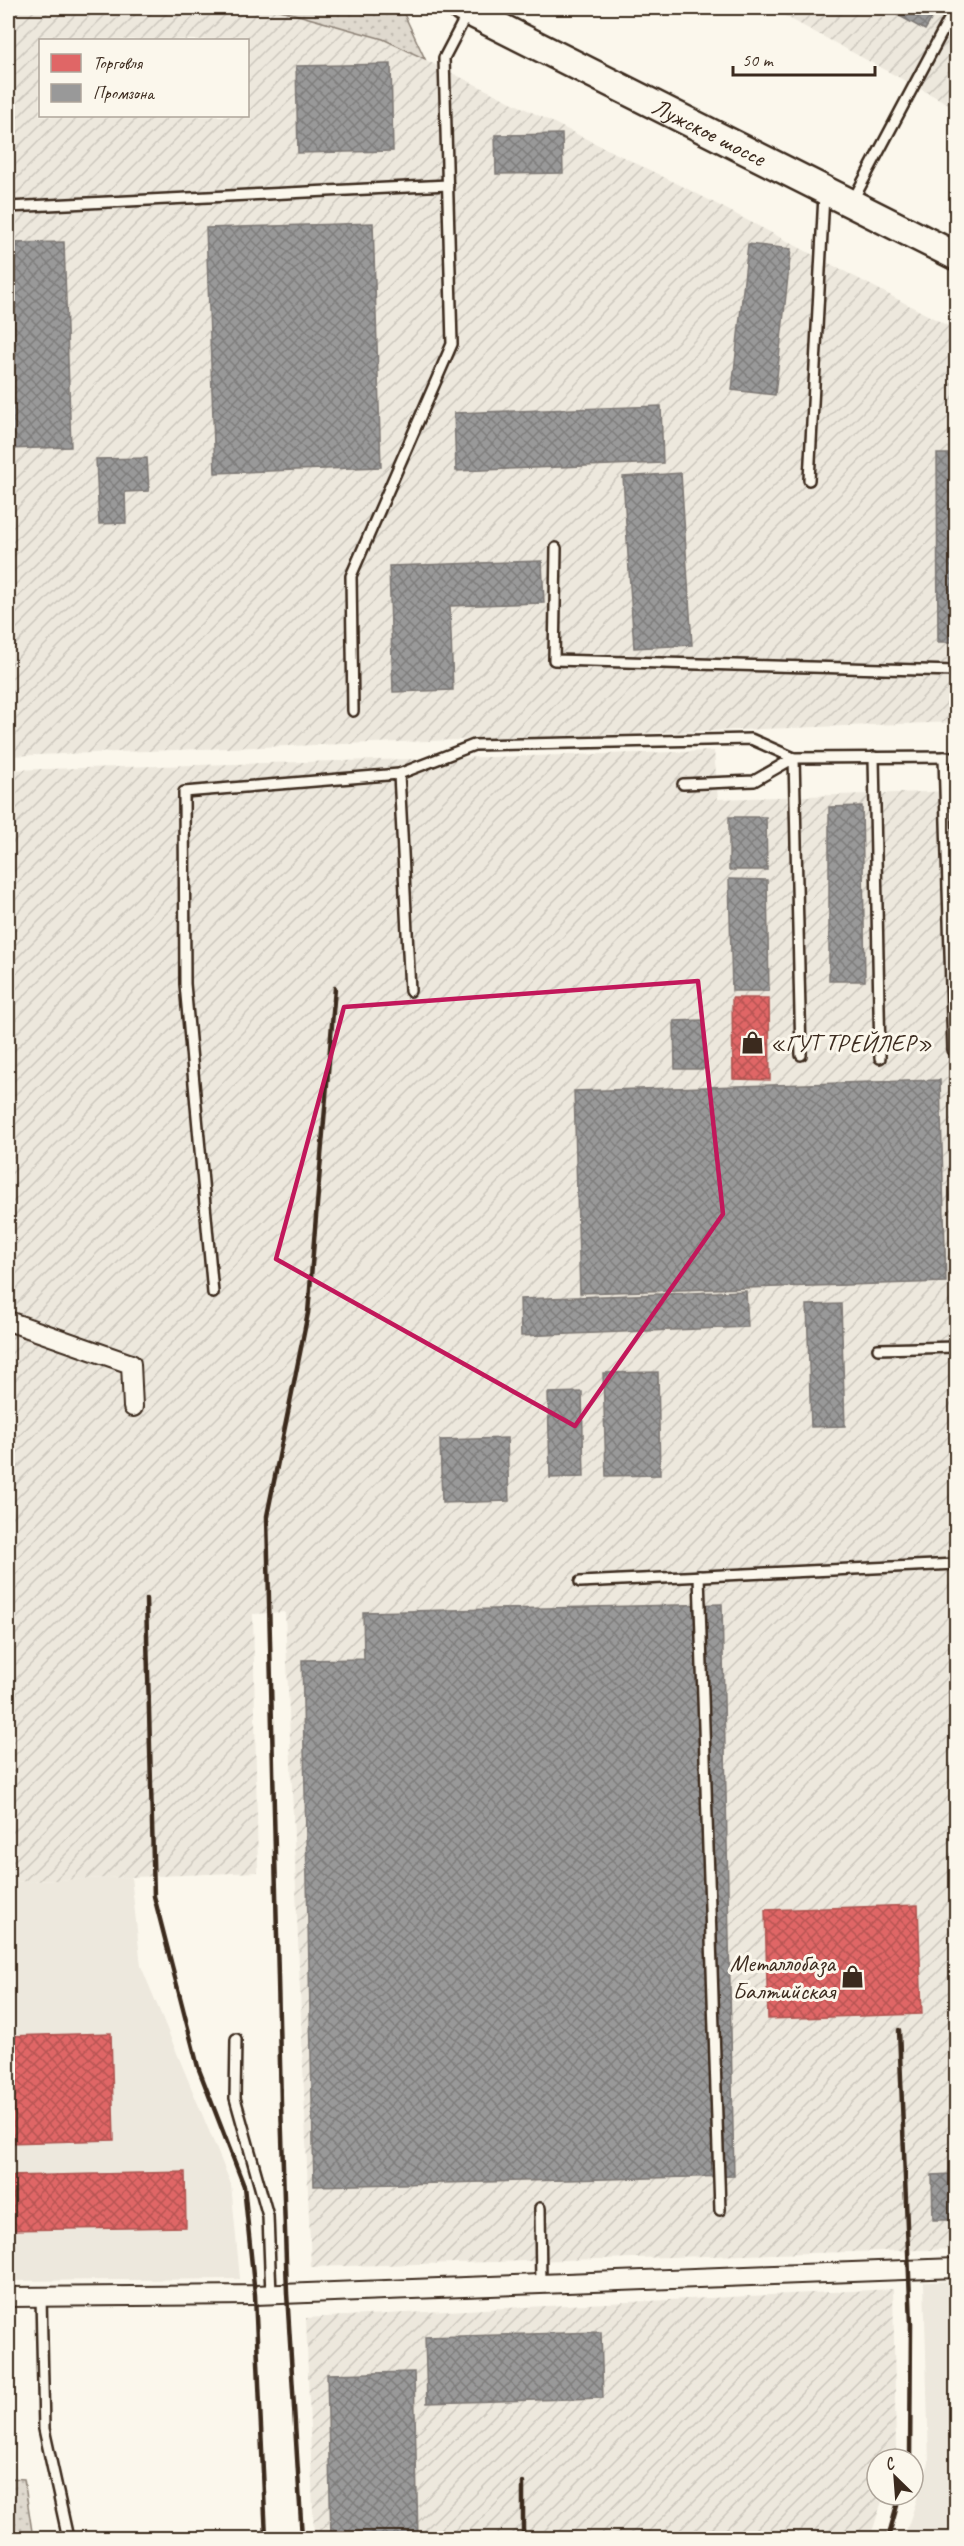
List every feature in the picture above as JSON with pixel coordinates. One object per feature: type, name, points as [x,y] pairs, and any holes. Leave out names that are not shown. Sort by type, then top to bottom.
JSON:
[{"type":"main road","name":"Лужское шоссе","points":[[465,9],[957,256]]},
{"type":"street","points":[[8,1321],[132,1364],[134,1407]]},
{"type":"street","points":[[8,2297],[271,2294],[957,2268]]},
{"type":"lane","points":[[850,204],[955,8]]},
{"type":"lane","points":[[353,711],[351,576],[452,344],[444,58],[465,9]]},
{"type":"lane","points":[[8,207],[448,185]]},
{"type":"lane","points":[[809,480],[824,191]]},
{"type":"lane","points":[[556,548],[554,660],[957,671]]},
{"type":"lane","points":[[213,1293],[185,984],[184,792],[399,774],[474,745],[751,739],[794,758],[957,757]]},
{"type":"lane","points":[[874,757],[880,1059]]},
{"type":"lane","points":[[944,757],[953,1050]]},
{"type":"lane","points":[[683,784],[754,781],[794,758]]},
{"type":"lane","points":[[794,758],[801,1055]]},
{"type":"lane","points":[[399,774],[410,991]]},
{"type":"lane","points":[[878,1349],[957,1347]]},
{"type":"lane","points":[[580,1582],[957,1563]]},
{"type":"lane","points":[[699,1576],[720,2210]]},
{"type":"lane","points":[[236,2039],[235,2098],[268,2216],[271,2294]]},
{"type":"lane","points":[[540,2208],[541,2284]]},
{"type":"lane","points":[[41,2297],[44,2429],[68,2538]]},
{"type":"highlighted area","points":[[698,981],[723,1214],[575,1426],[276,1259],[344,1007]]},
{"type":"shaded area","points":[[8,8],[273,8],[383,39],[684,187],[956,330],[956,722],[8,756]]},
{"type":"shaded area","points":[[273,8],[389,8],[404,14],[425,59],[383,39]]},
{"type":"shaded area","points":[[770,8],[956,8],[956,108]]},
{"type":"shaded area","points":[[714,751],[718,799],[956,791],[956,2249],[311,2267],[285,1612],[253,1614],[258,1872],[8,1882],[8,770]]},
{"type":"shaded area","points":[[131,1877],[141,1966],[231,2184],[240,2279],[8,2281],[8,1882]]},
{"type":"shaded area","points":[[956,2281],[956,2538],[904,2538],[914,2507],[925,2507],[925,2475],[929,2463],[924,2282]]},
{"type":"shaded area","points":[[893,2289],[896,2447],[865,2447],[865,2507],[880,2507],[870,2538],[314,2538],[306,2318]]},
{"type":"shaded area","points":[[8,2478],[24,2479],[33,2538],[8,2538]]},
{"type":"building: Торговля","points":[[732,998],[769,998],[770,1080],[733,1079]]},
{"type":"building: Торговля","points":[[918,1905],[922,2014],[768,2019],[765,1910]]},
{"type":"building: Торговля","points":[[111,2033],[114,2140],[8,2143],[8,2036]]},
{"type":"building: Торговля","points":[[185,2172],[186,2227],[8,2230],[8,2176]]},
{"type":"building: Промзона","points":[[885,8],[938,8],[925,30]]},
{"type":"building: Промзона","points":[[391,64],[393,151],[298,153],[296,66]]},
{"type":"building: Промзона","points":[[562,134],[563,173],[496,174],[495,135]]},
{"type":"building: Промзона","points":[[373,223],[381,467],[215,473],[206,228]]},
{"type":"building: Промзона","points":[[64,242],[71,447],[8,449],[8,243]]},
{"type":"building: Промзона","points":[[748,244],[791,249],[775,395],[732,390]]},
{"type":"building: Промзона","points":[[661,406],[663,463],[456,471],[454,413]]},
{"type":"building: Промзона","points":[[937,454],[956,454],[956,642],[938,642]]},
{"type":"building: Промзона","points":[[147,458],[149,491],[125,492],[126,523],[99,524],[96,459]]},
{"type":"building: Промзона","points":[[681,473],[692,645],[634,648],[623,477]]},
{"type":"building: Промзона","points":[[542,561],[544,603],[450,606],[453,690],[393,692],[389,566]]},
{"type":"building: Промзона","points":[[862,806],[865,981],[829,981],[829,807]]},
{"type":"building: Промзона","points":[[729,817],[766,817],[767,870],[729,870]]},
{"type":"building: Промзона","points":[[729,879],[767,880],[769,991],[732,991]]},
{"type":"building: Промзона","points":[[703,1020],[704,1069],[675,1069],[674,1021]]},
{"type":"building: Промзона","points":[[940,1080],[946,1282],[580,1293],[574,1091]]},
{"type":"building: Промзона","points":[[746,1291],[748,1327],[521,1336],[520,1299]]},
{"type":"building: Промзона","points":[[841,1304],[845,1426],[811,1427],[807,1305]]},
{"type":"building: Промзона","points":[[658,1372],[660,1475],[606,1476],[603,1373]]},
{"type":"building: Промзона","points":[[582,1392],[584,1477],[550,1478],[548,1393]]},
{"type":"building: Промзона","points":[[507,1438],[509,1501],[442,1503],[440,1440]]},
{"type":"building: Промзона","points":[[722,1604],[734,2176],[314,2186],[302,1660],[364,1659],[363,1612]]},
{"type":"building: Промзона","points":[[950,2174],[951,2220],[933,2220],[932,2175]]},
{"type":"building: Промзона","points":[[601,2332],[603,2398],[427,2403],[425,2337]]},
{"type":"building: Промзона","points":[[414,2372],[418,2538],[331,2538],[327,2374]]},
{"type":"railway","points":[[302,2538],[287,2293],[267,1516],[308,1313],[335,988]]},
{"type":"railway","points":[[146,1599],[154,1896],[198,2067],[244,2186],[255,2295],[266,2538]]},
{"type":"railway","points":[[899,2030],[911,2324],[910,2447]]},
{"type":"railway","points":[[523,2483],[523,2538]]},
{"type":"railway","points":[[888,2538],[897,2507]]},
{"type":"place","name":"«ГУТ ТРЕЙЛЕР»","points":[[752,1043]]},
{"type":"place","name":"Металлобаза Балтийская","points":[[853,1977]]}]
